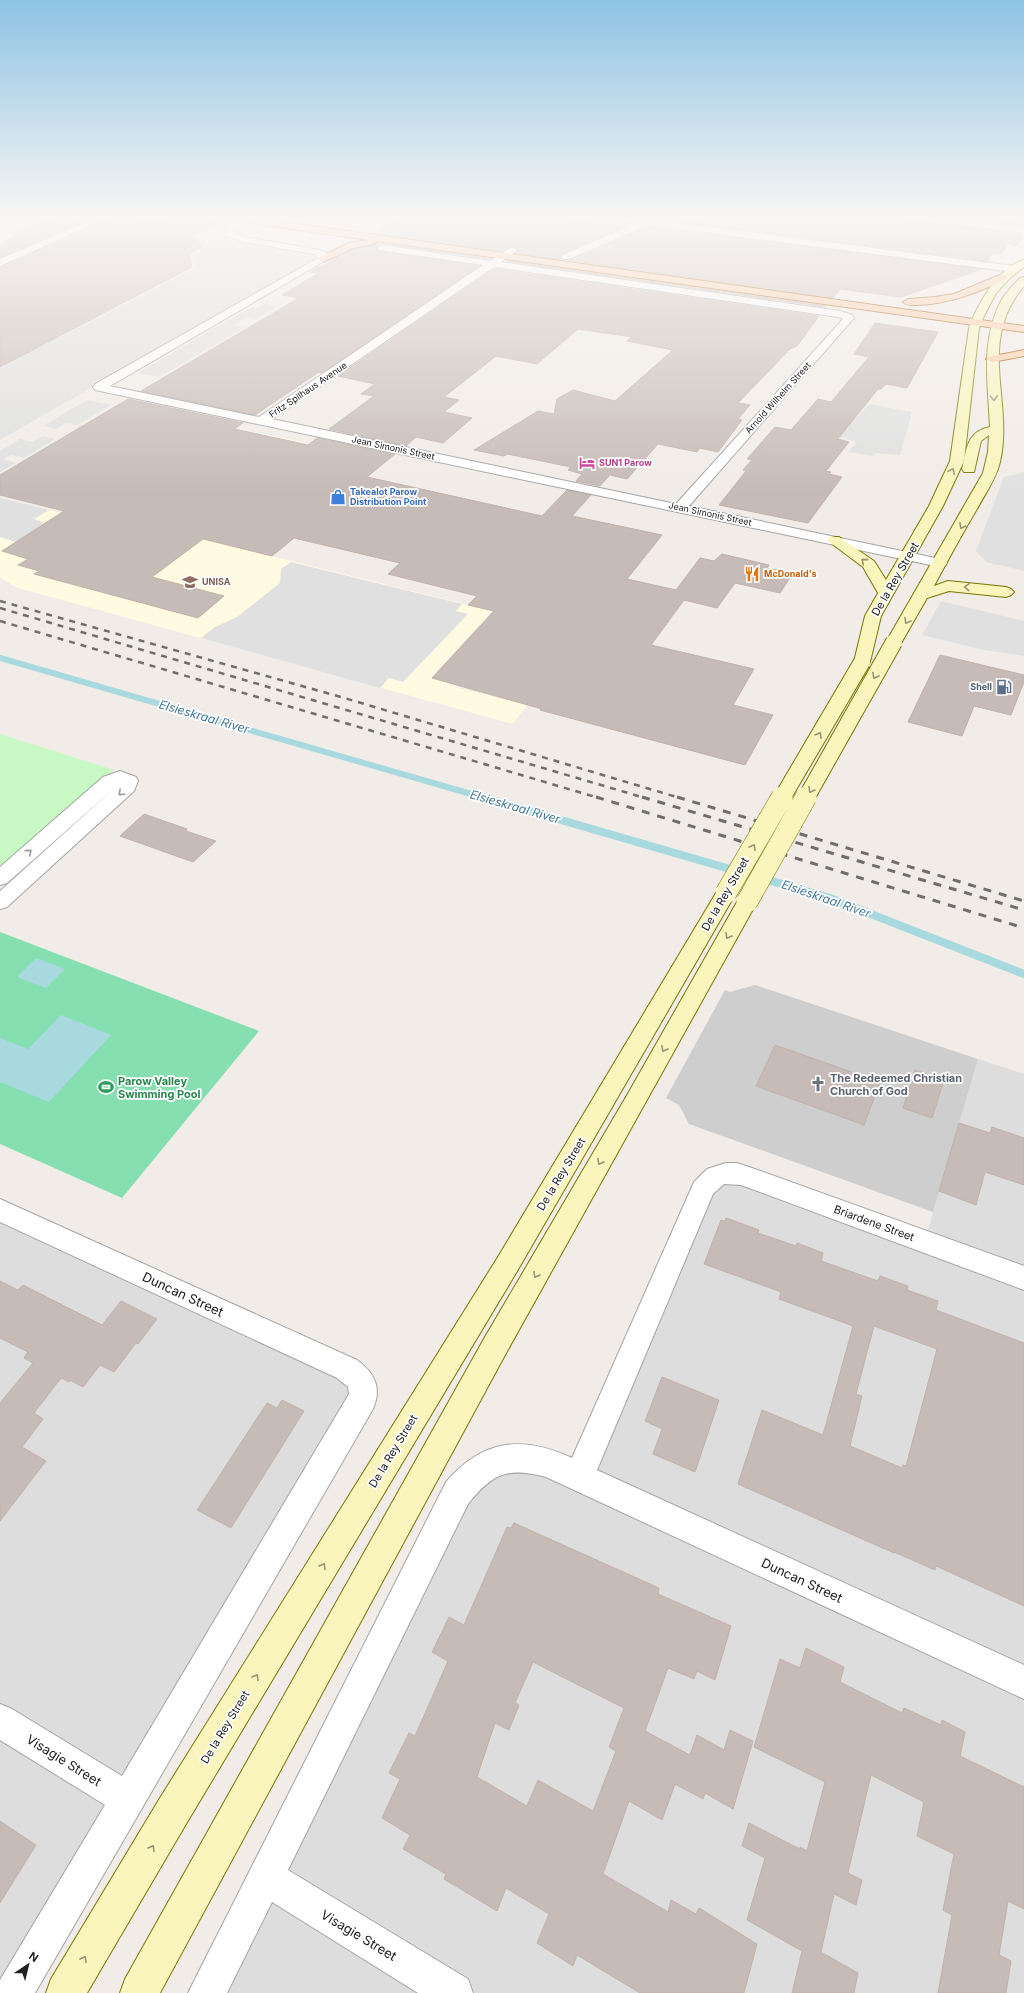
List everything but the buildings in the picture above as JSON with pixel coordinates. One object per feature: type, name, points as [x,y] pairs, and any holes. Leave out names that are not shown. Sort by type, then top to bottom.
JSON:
[{"type":"main road","points":[[905,308],[997,321],[1024,329]]},
{"type":"main road","points":[[925,308],[977,318]]},
{"type":"main road","points":[[977,318],[983,308]]},
{"type":"main road","name":"De la Rey Street","points":[[65,1993],[169,1818],[507,1265],[894,642],[921,595],[925,585],[940,563],[990,473],[995,452],[996,430],[992,359],[997,321],[1003,308]]},
{"type":"main road","name":"De la Rey Street","points":[[139,1993],[495,1346],[634,1104],[736,897],[862,662],[873,616],[885,592],[908,556],[936,506],[957,461],[977,318]]},
{"type":"main road","points":[[997,321],[1024,320]]},
{"type":"main road","points":[[992,359],[1024,352]]},
{"type":"main road","points":[[936,506],[957,491],[962,483],[971,464],[975,440],[978,436],[985,432],[996,430]]},
{"type":"main road","points":[[834,540],[868,564],[885,592]]},
{"type":"main road","points":[[921,595],[948,586],[1006,592]]},
{"type":"street","name":"Jean Simonis Street","points":[[238,308],[99,387],[940,563]]},
{"type":"street","name":"Fritz Spilhaus Avenue","points":[[261,421],[426,308]]},
{"type":"street","name":"Arnold Wilhelm Street","points":[[680,508],[849,318],[840,314],[799,308]]},
{"type":"street","points":[[120,777],[129,781],[130,784],[127,787],[2,892],[110,781],[120,777]]},
{"type":"street","name":"Briardene Street","points":[[579,1477],[703,1189],[714,1177],[723,1173],[732,1172],[743,1175],[1024,1278]]},
{"type":"street","name":"Duncan Street","points":[[0,1210],[347,1369],[357,1376],[364,1391],[363,1399],[128,1799]]},
{"type":"street","points":[[207,1993],[457,1493],[466,1481],[487,1464],[498,1460],[515,1457],[533,1458],[549,1463],[579,1477]]},
{"type":"street","name":"Duncan Street","points":[[579,1477],[1024,1682]]},
{"type":"street","name":"Visagie Street","points":[[0,1721],[128,1799]]},
{"type":"street","points":[[14,1993],[128,1799]]},
{"type":"street","name":"Visagie Street","points":[[265,1877],[454,1993]]},
{"type":"shaded area","points":[[117,308],[230,308],[0,440],[0,361],[44,339],[59,338]]},
{"type":"shaded area","points":[[250,308],[275,308],[257,319],[247,317],[233,325],[244,328],[159,377],[137,373]]},
{"type":"shaded area","points":[[87,400],[111,405],[77,425],[66,423],[56,429],[43,426]]},
{"type":"shaded area","points":[[869,404],[912,412],[900,455],[876,453],[873,456],[849,452],[857,442],[840,437]]},
{"type":"shaded area","name":"UNISA","points":[[260,433],[341,450],[277,510],[231,546],[492,611],[431,678],[456,686],[455,687],[527,705],[513,724],[15,587],[0,577],[0,498],[65,514],[237,449]]},
{"type":"shaded area","points":[[43,436],[55,439],[24,458],[11,455],[3,459],[16,463],[0,472],[0,451],[20,439],[33,442]]},
{"type":"shaded area","points":[[1024,472],[1024,571],[986,562],[976,551],[1004,477]]},
{"type":"shaded area","points":[[0,498],[49,510],[34,519],[45,523],[16,542],[0,537]]},
{"type":"shaded area","points":[[291,562],[462,604],[456,611],[468,614],[403,682],[389,678],[380,688],[201,638],[215,627],[237,617],[280,583],[281,569]]},
{"type":"shaded area","points":[[941,601],[1024,621],[1024,656],[984,650],[922,635]]},
{"type":"shaded area","points":[[755,985],[978,1059],[933,1212],[689,1124],[679,1105],[666,1098],[725,990],[730,992]]},
{"type":"shaded area","points":[[978,1059],[1024,1074],[1024,1993],[204,1993],[481,1465],[577,1474],[715,1175],[925,1240]]},
{"type":"shaded area","points":[[0,1212],[359,1384],[0,1993]]},
{"type":"green space","points":[[0,734],[114,770],[0,870]]},
{"type":"green space","name":"Parow Valley Swimming Pool","points":[[0,932],[259,1031],[122,1198],[0,1144]]},
{"type":"water","points":[[36,958],[65,969],[46,988],[17,977]]},
{"type":"water","points":[[61,1015],[111,1035],[49,1102],[0,1082],[0,1038],[28,1049]]},
{"type":"waterway","name":"Elsieskraal River","points":[[0,658],[485,798]]},
{"type":"waterway","name":"Elsieskraal River","points":[[482,797],[830,898],[1024,974]]},
{"type":"railway","points":[[0,601],[341,697],[680,798]]},
{"type":"railway","points":[[0,608],[645,798]]},
{"type":"railway","points":[[0,621],[599,798]]},
{"type":"railway","points":[[596,797],[1024,928]]},
{"type":"railway","points":[[642,797],[1024,910]]},
{"type":"railway","points":[[677,797],[1024,901]]},
{"type":"place","name":"SUN1 Parow","points":[[587,463]]},
{"type":"place","name":"Takealot Parow Distribution Point","points":[[338,497]]},
{"type":"place","name":"McDonald's","points":[[752,574]]},
{"type":"place","name":"UNISA","points":[[190,582]]},
{"type":"place","name":"Shell","points":[[1004,687]]},
{"type":"place","name":"The Redeemed Christian Church of God","points":[[818,1084]]},
{"type":"place","name":"Parow Valley Swimming Pool","points":[[106,1087]]}]
